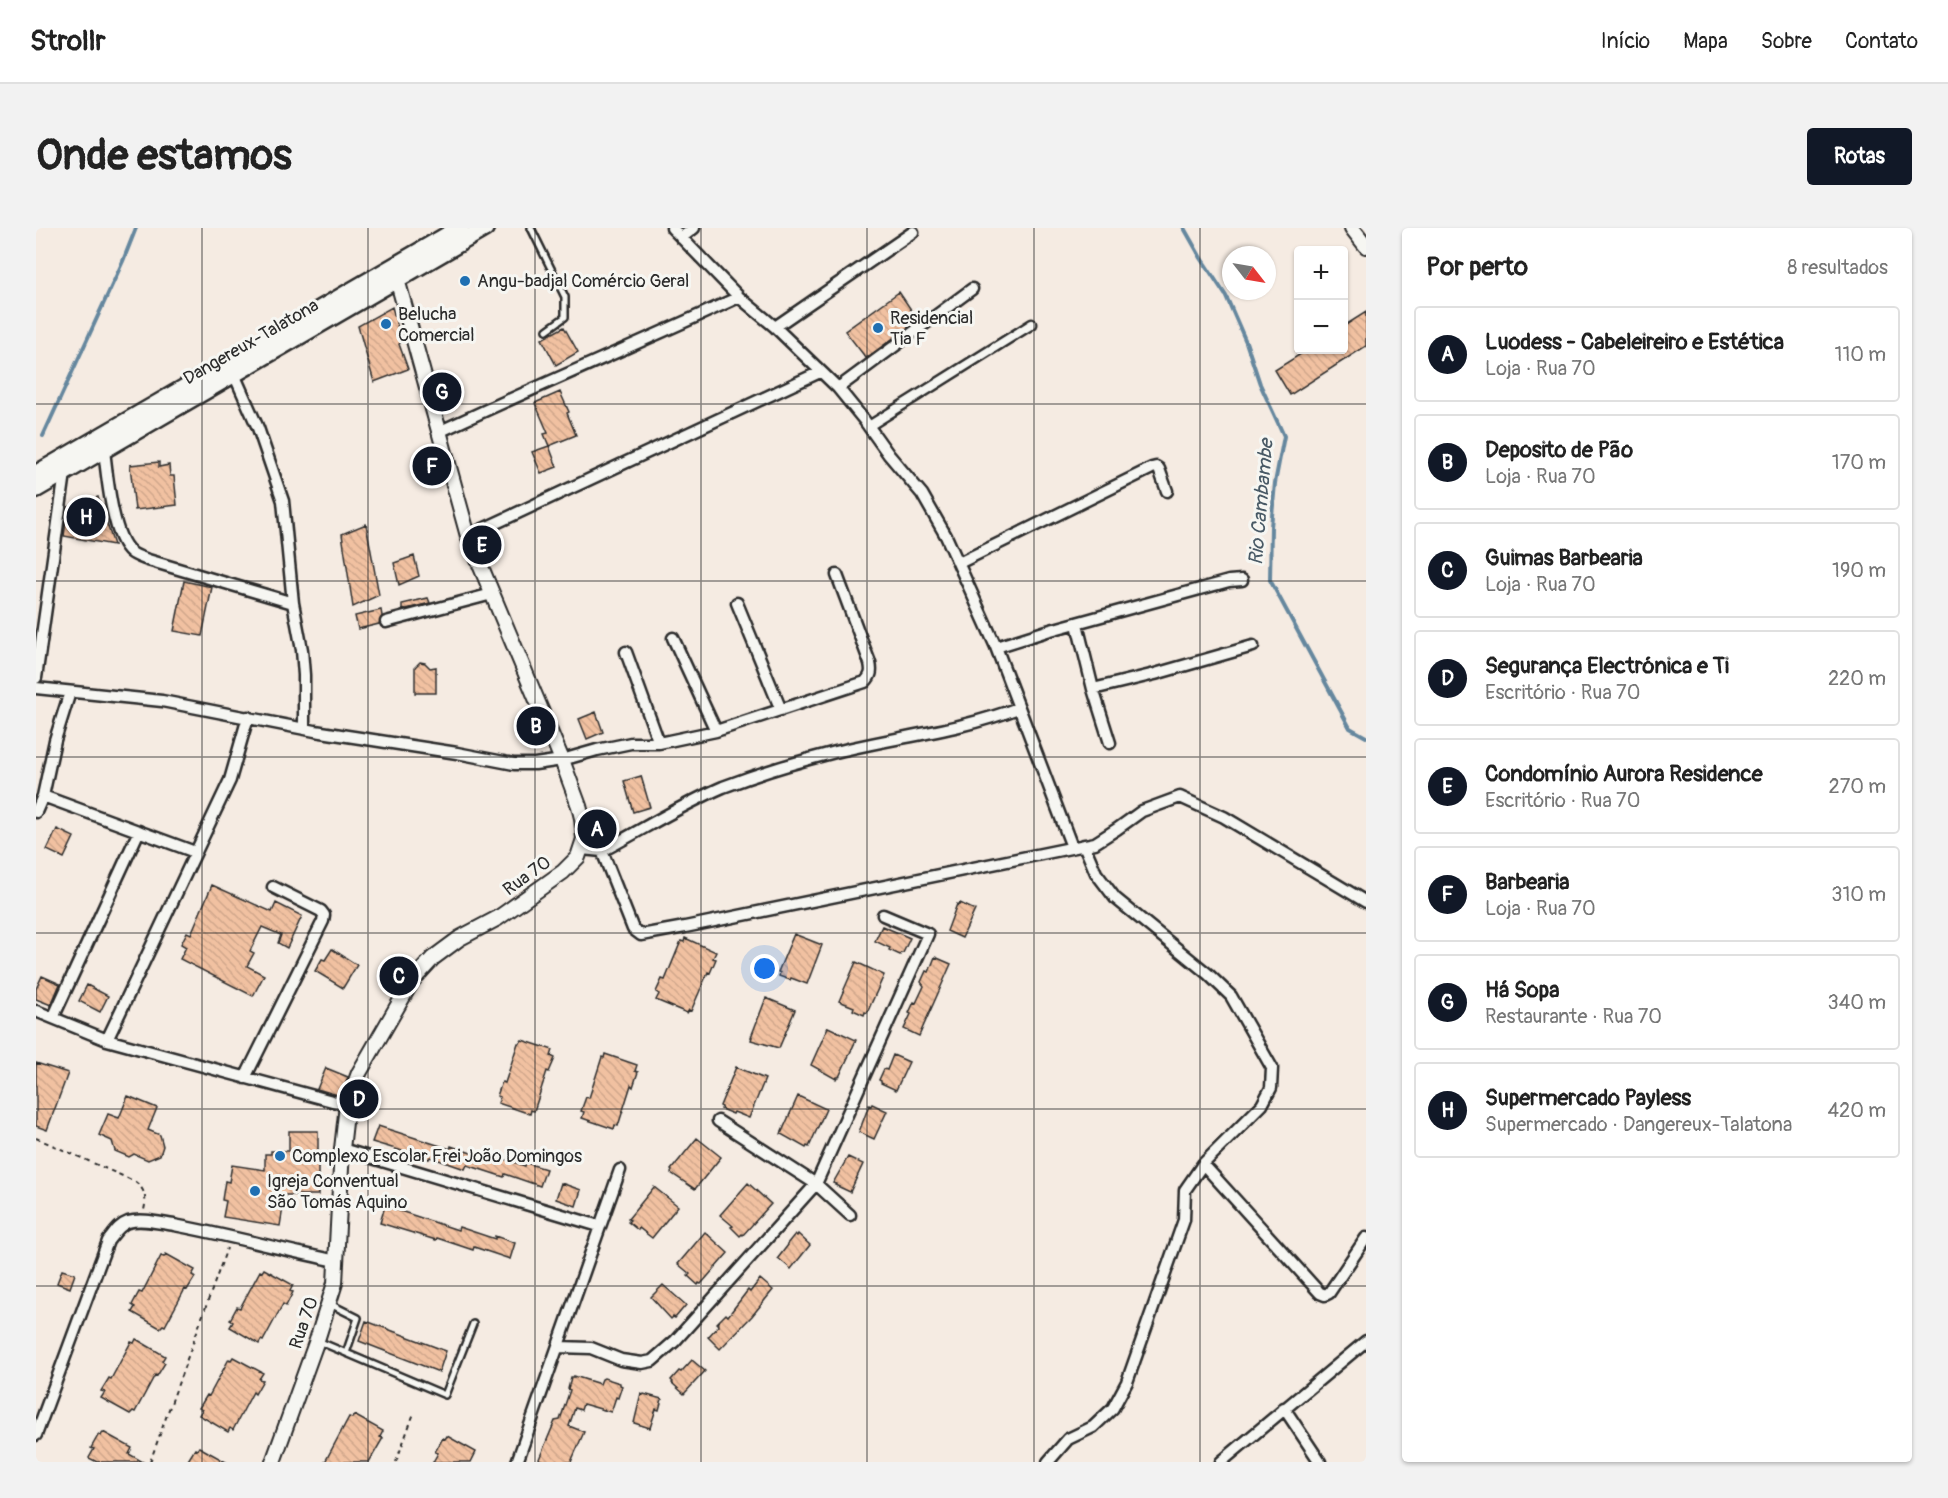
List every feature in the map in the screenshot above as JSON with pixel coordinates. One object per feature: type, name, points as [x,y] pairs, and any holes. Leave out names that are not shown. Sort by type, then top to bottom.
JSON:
[{"type":"main road","name":"Dangereux-Talatona","points":[[36,474],[460,228]]},
{"type":"main road","name":"Dangereux-Talatona","points":[[36,489],[485,228]]},
{"type":"street","points":[[672,228],[739,297],[775,327],[838,388],[922,494],[946,536],[996,647],[1072,847]]},
{"type":"street","points":[[681,238],[694,228]]},
{"type":"street","points":[[1352,228],[1366,246]]},
{"type":"street","points":[[775,327],[913,232]]},
{"type":"street","points":[[397,279],[468,536],[562,760],[582,818],[584,839],[582,849],[602,851],[669,814],[736,783],[826,754],[955,728],[1018,708]]},
{"type":"street","points":[[838,388],[972,290]]},
{"type":"street","points":[[439,432],[739,297]]},
{"type":"street","points":[[869,426],[1032,324]]},
{"type":"street","points":[[468,536],[820,372]]},
{"type":"street","points":[[234,374],[258,428],[283,501],[293,603],[302,651],[304,729]]},
{"type":"street","points":[[104,450],[109,496],[121,538],[131,552],[148,560],[293,603]]},
{"type":"street","points":[[959,563],[1152,468],[1159,469],[1167,491]]},
{"type":"street","points":[[36,678],[65,473]]},
{"type":"street","points":[[36,688],[162,700],[304,729],[514,764],[535,764],[562,760],[631,743],[659,743],[716,731],[865,682],[872,671],[870,663],[837,575]]},
{"type":"street","points":[[996,647],[1229,581],[1242,580]]},
{"type":"street","points":[[386,622],[492,594]]},
{"type":"street","points":[[737,603],[780,710]]},
{"type":"street","points":[[1077,624],[1093,689],[1110,744]]},
{"type":"street","points":[[673,638],[716,731]]},
{"type":"street","points":[[1093,689],[1253,646]]},
{"type":"street","points":[[626,652],[659,743]]},
{"type":"street","points":[[36,812],[43,796],[55,740],[70,692]]},
{"type":"street","points":[[107,1040],[230,780],[248,717]]},
{"type":"street","points":[[43,796],[195,852]]},
{"type":"street","points":[[602,851],[633,929],[641,934],[1095,843],[1142,811],[1180,797],[1224,818],[1366,902]]},
{"type":"street","points":[[53,1018],[139,831]]},
{"type":"street","points":[[1048,1462],[1068,1439],[1093,1427],[1113,1408],[1127,1382],[1184,1220],[1185,1190],[1203,1164],[1262,1105],[1271,1088],[1272,1068],[1231,996],[1190,959],[1115,898],[1096,873],[1084,845]]},
{"type":"street","name":"Rua 70","points":[[273,1462],[330,1304],[335,1283],[342,1149],[347,1105],[359,1073],[417,975],[460,938],[498,918],[563,872],[578,857],[582,849]]},
{"type":"street","points":[[244,1078],[324,915],[321,911],[273,886]]},
{"type":"street","points":[[559,1347],[591,1348],[632,1363],[652,1361],[675,1341],[816,1184],[928,934],[883,915]]},
{"type":"street","points":[[36,1011],[107,1040],[347,1105]]},
{"type":"street","points":[[718,1121],[816,1184],[850,1215]]},
{"type":"street","points":[[342,1149],[599,1226]]},
{"type":"street","points":[[1203,1164],[1320,1293],[1325,1295],[1329,1293],[1366,1238]]},
{"type":"street","points":[[517,1462],[620,1170]]},
{"type":"street","points":[[36,1435],[108,1240],[121,1225],[129,1221],[186,1223],[231,1237],[336,1262]]},
{"type":"street","points":[[1221,1462],[1366,1341]]},
{"type":"street","points":[[1284,1408],[1320,1462]]},
{"type":"lane","points":[[531,228],[565,297],[565,317],[547,330]]},
{"type":"lane","points":[[330,1304],[358,1318],[346,1353]]},
{"type":"lane","points":[[317,1341],[445,1395],[473,1324]]},
{"type":"path","points":[[36,1138],[134,1181],[142,1187],[146,1195],[141,1221]]},
{"type":"path","points":[[150,1462],[231,1237]]},
{"type":"path","points":[[396,1462],[414,1413]]},
{"type":"building","name":"Residencial Tia F","points":[[899,292],[918,320],[866,358],[845,331]]},
{"type":"building","points":[[392,307],[402,342],[399,344],[408,369],[374,382],[358,326]]},
{"type":"building","points":[[1366,312],[1366,346],[1290,395],[1275,370],[1301,354],[1348,354],[1348,323]]},
{"type":"building","points":[[564,327],[578,352],[556,365],[542,339]]},
{"type":"building","points":[[560,392],[576,435],[549,446],[544,434],[548,433],[535,403]]},
{"type":"building","points":[[549,446],[557,467],[541,473],[532,452]]},
{"type":"building","points":[[159,462],[159,467],[169,465],[170,476],[174,476],[177,505],[135,510],[130,465]]},
{"type":"building","points":[[98,497],[114,545],[64,536],[68,507]]},
{"type":"building","points":[[366,524],[379,595],[353,607],[342,534]]},
{"type":"building","points":[[414,556],[419,576],[399,585],[394,563]]},
{"type":"building","points":[[184,581],[212,587],[202,636],[174,631]]},
{"type":"building","points":[[428,598],[430,603],[402,610],[402,604]]},
{"type":"building","points":[[381,610],[382,616],[379,624],[358,629],[355,616]]},
{"type":"building","points":[[420,662],[430,668],[436,667],[436,693],[415,693],[415,667]]},
{"type":"building","points":[[596,712],[603,732],[587,739],[579,719]]},
{"type":"building","points":[[641,776],[650,807],[633,812],[624,781]]},
{"type":"building","points":[[605,811],[616,835],[602,843],[591,817]]},
{"type":"building","points":[[57,829],[74,837],[64,858],[47,850]]},
{"type":"building","points":[[212,885],[272,912],[276,903],[302,916],[287,948],[278,943],[281,935],[262,927],[250,951],[254,953],[247,966],[264,975],[253,996],[180,959],[186,947],[181,944],[187,932],[191,934]]},
{"type":"building","points":[[960,903],[975,910],[962,938],[947,931],[957,904]]},
{"type":"building","points":[[882,926],[910,938],[903,953],[900,955],[875,941]]},
{"type":"building","points":[[794,934],[822,945],[807,984],[779,976],[778,972]]},
{"type":"building","points":[[685,938],[716,952],[713,958],[716,959],[710,973],[708,972],[691,1011],[687,1013],[656,1000],[659,994],[656,992],[662,979],[665,980],[681,941],[684,942]]},
{"type":"building","points":[[332,949],[357,965],[343,988],[315,971]]},
{"type":"building","points":[[935,957],[951,964],[919,1036],[904,1029],[914,1002],[916,1003],[924,986],[921,982],[926,971],[929,972]]},
{"type":"building","points":[[856,962],[884,975],[864,1015],[853,1010],[854,1007],[839,1001]]},
{"type":"building","points":[[42,976],[60,984],[51,1005],[36,999],[36,989]]},
{"type":"building","points":[[87,985],[108,996],[100,1012],[79,1001]]},
{"type":"building","points":[[766,998],[795,1010],[779,1048],[751,1040]]},
{"type":"building","points":[[828,1027],[856,1040],[836,1079],[811,1065]]},
{"type":"building","points":[[522,1040],[553,1050],[551,1056],[555,1058],[549,1072],[547,1071],[534,1111],[531,1110],[530,1114],[498,1103],[500,1097],[497,1096],[502,1082],[505,1083],[518,1043]]},
{"type":"building","points":[[605,1054],[637,1065],[635,1071],[638,1072],[633,1087],[631,1085],[618,1126],[615,1125],[614,1129],[582,1118],[584,1112],[581,1111],[586,1097],[589,1098]]},
{"type":"building","points":[[893,1055],[909,1062],[896,1090],[879,1080],[884,1069],[887,1070]]},
{"type":"building","points":[[36,1063],[68,1073],[47,1130],[36,1126]]},
{"type":"building","points":[[736,1067],[765,1079],[749,1118],[734,1112],[733,1114],[721,1109],[720,1106]]},
{"type":"building","points":[[326,1068],[348,1077],[341,1096],[317,1089]]},
{"type":"building","points":[[128,1096],[157,1108],[148,1130],[160,1135],[163,1146],[160,1155],[148,1160],[134,1154],[129,1157],[115,1151],[112,1141],[99,1135],[108,1114],[119,1118]]},
{"type":"building","points":[[798,1096],[826,1109],[809,1147],[806,1148],[781,1134]]},
{"type":"building","points":[[872,1104],[887,1111],[874,1139],[859,1132],[869,1105]]},
{"type":"building","points":[[378,1126],[450,1149],[451,1146],[488,1159],[490,1154],[525,1166],[526,1163],[546,1169],[540,1186],[505,1174],[504,1177],[467,1165],[465,1169],[372,1142]]},
{"type":"building","points":[[289,1131],[318,1131],[318,1195],[285,1195],[280,1226],[223,1217],[226,1201],[222,1200],[225,1181],[229,1182],[232,1165],[265,1170],[265,1154],[271,1154],[271,1151],[289,1151]]},
{"type":"building","points":[[697,1138],[721,1157],[695,1189],[671,1173],[671,1170]]},
{"type":"building","points":[[848,1157],[863,1164],[850,1192],[833,1183]]},
{"type":"building","points":[[561,1183],[581,1190],[576,1206],[556,1199]]},
{"type":"building","points":[[748,1183],[771,1204],[740,1236],[731,1227],[733,1226],[720,1215]]},
{"type":"building","points":[[654,1187],[678,1206],[652,1238],[639,1228],[638,1230],[628,1222],[630,1220],[628,1219]]},
{"type":"building","points":[[385,1206],[458,1230],[459,1227],[515,1243],[510,1259],[474,1247],[473,1250],[380,1223]]},
{"type":"building","points":[[705,1232],[728,1253],[698,1285],[678,1264]]},
{"type":"building","points":[[795,1234],[810,1245],[791,1269],[778,1258]]},
{"type":"building","points":[[166,1254],[195,1270],[192,1275],[195,1277],[187,1290],[185,1289],[165,1326],[160,1328],[132,1312],[135,1307],[132,1305],[139,1292],[142,1293],[161,1256],[164,1257]]},
{"type":"building","points":[[264,1269],[293,1285],[290,1291],[293,1292],[286,1306],[283,1304],[263,1341],[261,1340],[259,1344],[230,1327],[233,1322],[230,1320],[237,1307],[240,1308],[260,1271]]},
{"type":"building","points":[[62,1270],[75,1274],[70,1288],[57,1283]]},
{"type":"building","points":[[760,1279],[773,1290],[720,1349],[708,1337],[719,1325],[717,1323],[726,1314],[728,1316],[748,1290],[750,1292]]},
{"type":"building","points":[[663,1285],[686,1305],[675,1318],[671,1319],[651,1297]]},
{"type":"building","points":[[366,1321],[446,1351],[439,1372],[359,1341]]},
{"type":"building","points":[[136,1339],[165,1356],[162,1361],[165,1363],[157,1376],[155,1375],[135,1412],[130,1414],[101,1398],[105,1392],[101,1391],[109,1378],[111,1379],[131,1342],[134,1343]]},
{"type":"building","points":[[233,1357],[263,1373],[259,1379],[263,1380],[255,1394],[253,1392],[233,1430],[230,1428],[228,1432],[199,1415],[202,1410],[199,1408],[207,1395],[209,1396],[229,1359]]},
{"type":"building","points":[[692,1360],[705,1371],[684,1394],[671,1380]]},
{"type":"building","points":[[571,1377],[600,1384],[604,1378],[620,1383],[622,1386],[611,1412],[583,1404],[581,1410],[575,1408],[569,1426],[584,1432],[571,1462],[546,1462],[539,1459],[555,1421],[560,1420],[570,1390],[568,1389]]},
{"type":"building","points":[[641,1394],[662,1399],[650,1428],[634,1423]]},
{"type":"building","points":[[354,1415],[383,1431],[380,1437],[383,1438],[369,1462],[325,1462],[349,1417],[352,1418]]},
{"type":"building","points":[[103,1432],[132,1448],[129,1454],[143,1462],[97,1462],[89,1458],[94,1449],[91,1448],[99,1434],[101,1436]]},
{"type":"building","points":[[447,1436],[476,1452],[471,1462],[433,1462],[438,1453],[435,1452],[443,1438]]},
{"type":"building","points":[[199,1447],[226,1462],[187,1462],[195,1449]]},
{"type":"waterway","points":[[43,436],[136,228]]},
{"type":"waterway","name":"Rio Cambambe","points":[[1184,228],[1226,296],[1246,342],[1260,384],[1284,436],[1275,483],[1270,580],[1350,728],[1366,737]]},
{"type":"place","name":"Angu-badjal Comércio Geral","points":[[465,281]]},
{"type":"place","name":"Belucha Comercial","points":[[386,324]]},
{"type":"place","name":"Residencial Tia F","points":[[878,328]]},
{"type":"place","name":"Há Sopa","points":[[442,392]]},
{"type":"place","name":"Barbearia","points":[[432,466]]},
{"type":"place","name":"Supermercado Payless","points":[[86,517]]},
{"type":"place","name":"Condomínio Aurora Residence","points":[[482,545]]},
{"type":"place","name":"Deposito de Pão","points":[[536,726]]},
{"type":"place","name":"Luodess - Cabeleireiro e Estética","points":[[597,829]]},
{"type":"place","name":"Guimas Barbearia","points":[[399,976]]},
{"type":"place","name":"Segurança Electrónica e Ti","points":[[359,1099]]},
{"type":"place","name":"Complexo Escolar Frei João Domingos","points":[[280,1156]]},
{"type":"place","name":"Igreja Conventual São Tomás Aquino","points":[[255,1191]]}]
